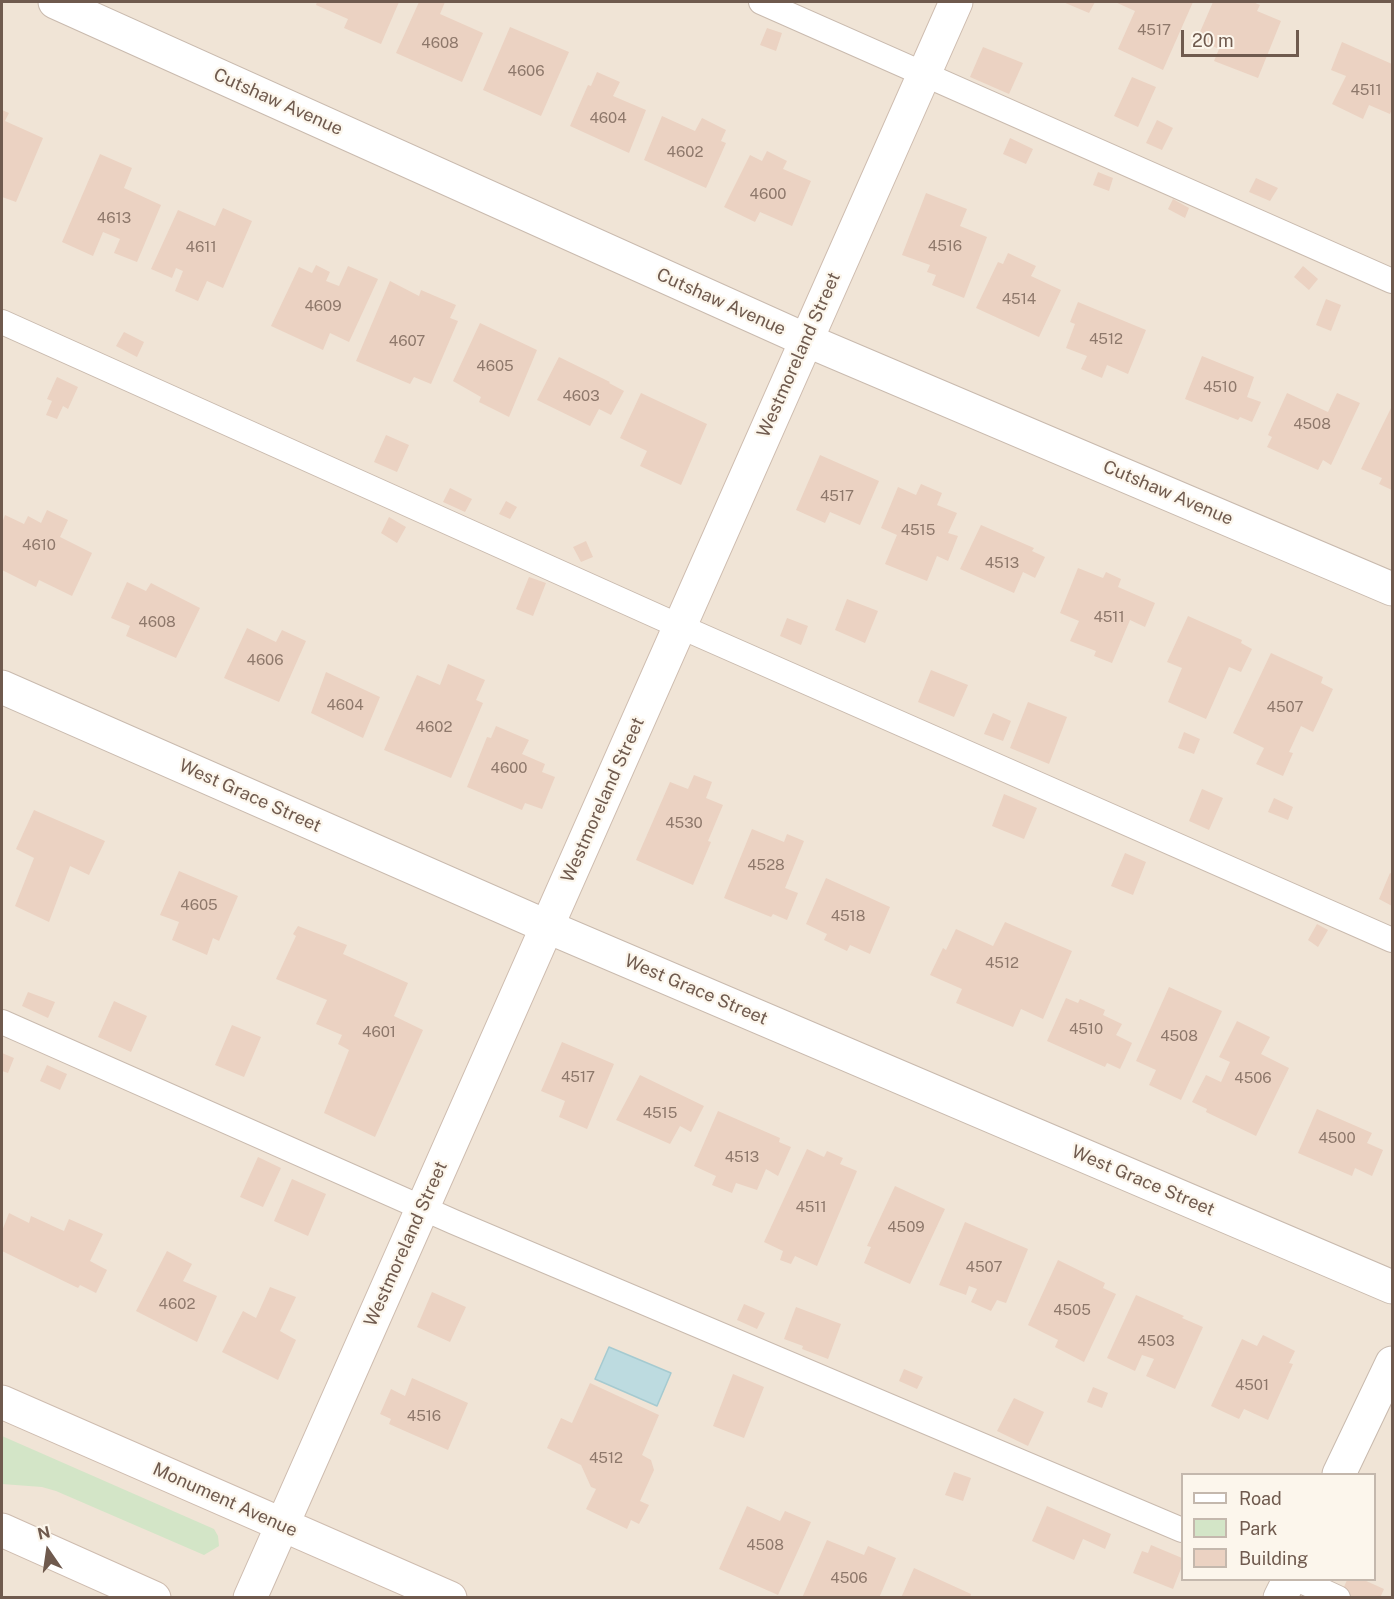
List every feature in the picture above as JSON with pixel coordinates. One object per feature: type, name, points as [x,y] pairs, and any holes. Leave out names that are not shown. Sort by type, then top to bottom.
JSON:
[{"type":"street","name":"Cutshaw Avenue","points":[[55,2],[806,340],[1392,589]]},
{"type":"street","name":"Westmoreland Street","points":[[250,1598],[956,2]]},
{"type":"street","name":"West Grace Street","points":[[2,687],[548,927],[1392,1287]]},
{"type":"street","points":[[1339,1473],[1392,1363]]},
{"type":"street","name":"Monument Avenue","points":[[2,1402],[450,1598]]},
{"type":"street","points":[[2,1530],[154,1598]]},
{"type":"street","points":[[1280,1598],[1288,1581]]},
{"type":"lane","points":[[761,2],[1392,281]]},
{"type":"lane","points":[[2,322],[679,626],[1392,940]]},
{"type":"lane","points":[[2,1022],[422,1208],[1181,1530]]},
{"type":"lane","points":[[1301,1581],[1338,1598]]},
{"type":"shaded area","points":[[2,2],[1392,2],[1392,1597],[2,1598]]},
{"type":"green space","points":[[2,1436],[214,1529],[218,1536],[219,1546],[204,1555],[56,1491],[42,1487],[2,1484]]},
{"type":"water","points":[[609,1347],[671,1373],[657,1406],[595,1379]]},
{"type":"building","points":[[317,2],[399,2],[381,44],[344,28],[348,19],[316,5]]},
{"type":"building","points":[[419,2],[445,2],[440,14],[483,33],[462,82],[396,53]]},
{"type":"building","points":[[1063,2],[1095,2],[1089,13]]},
{"type":"building","points":[[1115,2],[1193,2],[1163,70],[1118,49],[1135,11]]},
{"type":"building","points":[[1213,2],[1253,2],[1260,5],[1257,11],[1281,21],[1258,78],[1214,61],[1219,49],[1197,39]]},
{"type":"building","points":[[510,27],[569,52],[541,116],[483,90]]},
{"type":"building","points":[[767,28],[782,33],[776,51],[760,45]]},
{"type":"building","points":[[1342,42],[1392,64],[1390,114],[1369,105],[1363,119],[1332,104],[1346,76],[1331,70]]},
{"type":"building","points":[[983,47],[1023,63],[1009,94],[970,77]]},
{"type":"building","points":[[597,72],[620,82],[613,96],[646,110],[629,153],[570,126],[588,85],[591,86]]},
{"type":"building","points":[[1132,77],[1156,87],[1138,127],[1114,116]]},
{"type":"building","points":[[2,110],[9,113],[5,121],[43,138],[16,202],[2,197]]},
{"type":"building","points":[[662,116],[695,131],[702,118],[726,130],[721,141],[726,143],[706,188],[644,160]]},
{"type":"building","points":[[1157,120],[1173,128],[1162,150],[1146,143]]},
{"type":"building","points":[[1010,138],[1033,149],[1026,164],[1003,154]]},
{"type":"building","points":[[767,151],[787,161],[783,169],[811,181],[792,226],[760,212],[755,222],[724,207],[750,155],[762,161]]},
{"type":"building","points":[[100,154],[132,168],[124,188],[161,205],[137,262],[114,253],[120,239],[103,232],[93,256],[62,242]]},
{"type":"building","points":[[1098,172],[1113,178],[1109,191],[1093,185]]},
{"type":"building","points":[[1256,178],[1278,188],[1270,201],[1249,192]]},
{"type":"building","points":[[926,193],[967,209],[960,226],[987,237],[964,298],[932,285],[936,275],[927,272],[930,265],[902,255]]},
{"type":"building","points":[[1173,199],[1189,208],[1185,218],[1168,209]]},
{"type":"building","points":[[223,208],[252,221],[223,288],[207,281],[198,301],[175,291],[183,271],[176,268],[172,278],[151,269],[178,210],[215,226]]},
{"type":"building","points":[[1008,253],[1036,266],[1031,276],[1061,290],[1039,337],[976,308],[998,262],[1003,264]]},
{"type":"building","points":[[316,265],[330,272],[326,281],[339,286],[348,266],[378,279],[349,342],[330,333],[323,350],[271,326],[299,267],[312,273]]},
{"type":"building","points":[[1303,266],[1318,279],[1309,290],[1294,277]]},
{"type":"building","points":[[390,281],[419,296],[421,290],[456,305],[450,318],[458,321],[431,384],[414,377],[410,384],[356,361]]},
{"type":"building","points":[[1326,299],[1341,305],[1331,331],[1316,325]]},
{"type":"building","points":[[1078,302],[1146,330],[1128,374],[1107,365],[1102,378],[1081,369],[1087,356],[1066,348],[1075,324],[1070,322]]},
{"type":"building","points":[[480,323],[537,350],[509,417],[479,402],[481,397],[453,381]]},
{"type":"building","points":[[124,332],[144,342],[137,357],[116,346]]},
{"type":"building","points":[[1202,356],[1254,377],[1247,397],[1261,402],[1252,422],[1240,417],[1238,420],[1185,399]]},
{"type":"building","points":[[559,357],[624,391],[611,415],[599,409],[590,426],[537,400]]},
{"type":"building","points":[[57,377],[78,387],[68,409],[63,406],[57,419],[46,415],[52,401],[47,399]]},
{"type":"building","points":[[641,393],[707,424],[681,485],[640,466],[647,451],[620,438]]},
{"type":"building","points":[[1287,393],[1328,412],[1337,393],[1360,403],[1331,465],[1323,460],[1318,470],[1267,447],[1272,437],[1268,435]]},
{"type":"building","points":[[1392,406],[1392,490],[1379,484],[1382,478],[1361,469]]},
{"type":"building","points":[[386,435],[409,445],[397,472],[374,462]]},
{"type":"building","points":[[820,455],[879,481],[860,525],[830,512],[825,523],[796,510]]},
{"type":"building","points":[[921,484],[942,493],[937,505],[957,513],[948,533],[958,536],[948,561],[937,556],[927,581],[885,564],[897,535],[881,528],[898,487],[916,495]]},
{"type":"building","points":[[450,488],[472,499],[465,512],[443,502]]},
{"type":"building","points":[[506,501],[517,507],[510,519],[499,514]]},
{"type":"building","points":[[47,510],[68,520],[60,537],[92,553],[72,596],[39,580],[36,587],[2,570],[2,523],[5,515],[24,524],[28,516],[41,523]]},
{"type":"building","points":[[389,517],[406,527],[397,543],[381,533]]},
{"type":"building","points":[[981,525],[1034,548],[1032,551],[1045,557],[1035,578],[1023,572],[1014,593],[960,569]]},
{"type":"building","points":[[586,541],[593,557],[581,562],[573,547]]},
{"type":"building","points":[[1078,568],[1103,578],[1106,572],[1121,579],[1118,587],[1155,603],[1145,627],[1130,620],[1112,663],[1094,656],[1096,651],[1070,641],[1079,621],[1060,613]]},
{"type":"building","points":[[529,577],[546,583],[533,616],[516,609]]},
{"type":"building","points":[[127,582],[146,591],[151,583],[200,608],[176,658],[126,636],[130,626],[111,618]]},
{"type":"building","points":[[847,599],[878,611],[865,643],[835,630]]},
{"type":"building","points":[[1188,616],[1242,640],[1241,643],[1252,649],[1241,672],[1229,667],[1206,719],[1168,702],[1182,668],[1167,662]]},
{"type":"building","points":[[787,618],[808,626],[801,645],[780,636]]},
{"type":"building","points":[[247,628],[276,642],[282,630],[306,641],[279,702],[224,678]]},
{"type":"building","points":[[1271,653],[1323,677],[1321,683],[1333,689],[1313,732],[1301,726],[1289,752],[1293,753],[1283,776],[1256,764],[1264,748],[1233,733]]},
{"type":"building","points":[[448,664],[485,680],[476,700],[483,703],[451,778],[384,750],[417,675],[440,685]]},
{"type":"building","points":[[931,670],[968,685],[954,717],[918,702]]},
{"type":"building","points":[[326,672],[380,697],[363,738],[311,713]]},
{"type":"building","points":[[1028,702],[1067,717],[1049,764],[1010,748]]},
{"type":"building","points":[[993,713],[1011,721],[1003,741],[984,734]]},
{"type":"building","points":[[496,726],[529,740],[522,754],[545,764],[542,772],[555,777],[542,809],[525,803],[522,810],[467,787],[487,737],[491,738]]},
{"type":"building","points":[[1184,732],[1200,739],[1194,754],[1178,748]]},
{"type":"building","points":[[694,775],[712,782],[706,798],[723,805],[693,885],[636,860],[670,782],[688,789]]},
{"type":"building","points":[[1202,789],[1223,798],[1209,830],[1189,821]]},
{"type":"building","points":[[1004,794],[1037,808],[1024,839],[992,826]]},
{"type":"building","points":[[1274,798],[1293,807],[1288,820],[1268,812]]},
{"type":"building","points":[[34,810],[105,841],[89,875],[70,866],[49,922],[15,906],[34,858],[16,849]]},
{"type":"building","points":[[752,829],[784,842],[787,834],[804,841],[785,888],[798,893],[787,920],[773,914],[771,917],[724,898]]},
{"type":"building","points":[[1125,853],[1146,862],[1133,895],[1111,886]]},
{"type":"building","points":[[179,871],[238,896],[219,941],[213,938],[207,955],[172,940],[179,922],[160,915]]},
{"type":"building","points":[[1390,873],[1392,874],[1392,906],[1379,899]]},
{"type":"building","points":[[826,878],[890,907],[870,954],[850,945],[847,951],[824,940],[827,934],[806,924]]},
{"type":"building","points":[[1005,922],[1072,951],[1043,1019],[1021,1009],[1013,1027],[956,1003],[962,989],[930,975],[943,948],[946,950],[956,929],[993,946]]},
{"type":"building","points":[[1317,924],[1328,930],[1318,947],[1308,940]]},
{"type":"building","points":[[298,926],[347,945],[343,954],[408,983],[394,1016],[423,1030],[375,1137],[324,1113],[349,1050],[338,1044],[342,1035],[316,1024],[327,1000],[276,979],[296,936],[293,934]]},
{"type":"building","points":[[1169,987],[1222,1011],[1181,1100],[1149,1085],[1156,1070],[1136,1061]]},
{"type":"building","points":[[28,992],[55,1002],[48,1018],[22,1006]]},
{"type":"building","points":[[1066,998],[1078,1003],[1080,999],[1105,1010],[1103,1015],[1122,1024],[1116,1035],[1132,1043],[1120,1069],[1107,1063],[1105,1067],[1047,1041]]},
{"type":"building","points":[[114,1001],[147,1016],[131,1052],[98,1037]]},
{"type":"building","points":[[1237,1021],[1270,1037],[1261,1054],[1289,1068],[1256,1136],[1206,1112],[1207,1109],[1192,1102],[1206,1075],[1221,1082],[1230,1062],[1219,1057]]},
{"type":"building","points":[[232,1025],[261,1037],[244,1077],[215,1065]]},
{"type":"building","points":[[562,1042],[614,1064],[587,1129],[559,1117],[565,1101],[541,1091]]},
{"type":"building","points":[[2,1053],[14,1058],[8,1073],[2,1071]]},
{"type":"building","points":[[47,1065],[67,1074],[60,1090],[40,1081]]},
{"type":"building","points":[[640,1075],[704,1106],[691,1132],[680,1126],[670,1144],[616,1120]]},
{"type":"building","points":[[1317,1109],[1372,1133],[1367,1143],[1383,1150],[1372,1176],[1355,1168],[1352,1176],[1298,1153]]},
{"type":"building","points":[[718,1111],[780,1138],[779,1142],[791,1147],[778,1176],[766,1169],[757,1190],[736,1183],[732,1193],[712,1185],[716,1176],[694,1166]]},
{"type":"building","points":[[807,1149],[824,1157],[827,1151],[843,1158],[840,1164],[857,1171],[817,1266],[795,1256],[791,1264],[780,1260],[783,1251],[764,1242]]},
{"type":"building","points":[[258,1157],[281,1168],[263,1207],[240,1197]]},
{"type":"building","points":[[292,1179],[326,1194],[308,1236],[274,1221]]},
{"type":"building","points":[[895,1186],[945,1209],[910,1284],[864,1263],[871,1247],[867,1246]]},
{"type":"building","points":[[9,1213],[29,1223],[31,1216],[64,1231],[69,1219],[103,1234],[90,1261],[107,1270],[96,1293],[80,1285],[78,1288],[2,1251],[2,1231]]},
{"type":"building","points":[[965,1222],[1028,1249],[1006,1303],[997,1300],[991,1311],[971,1302],[977,1289],[969,1286],[966,1295],[939,1285]]},
{"type":"building","points":[[167,1251],[192,1264],[183,1281],[217,1296],[197,1342],[136,1311]]},
{"type":"building","points":[[1058,1260],[1105,1283],[1103,1288],[1116,1294],[1084,1362],[1055,1347],[1058,1340],[1028,1325]]},
{"type":"building","points":[[270,1287],[296,1297],[280,1331],[296,1340],[278,1380],[222,1352],[243,1311],[256,1318]]},
{"type":"building","points":[[432,1292],[466,1307],[450,1342],[417,1327]]},
{"type":"building","points":[[1136,1295],[1203,1327],[1175,1389],[1146,1376],[1154,1359],[1142,1355],[1135,1371],[1107,1358]]},
{"type":"building","points":[[744,1304],[765,1313],[757,1329],[737,1320]]},
{"type":"building","points":[[796,1307],[841,1324],[828,1359],[784,1339]]},
{"type":"building","points":[[1263,1335],[1295,1351],[1289,1363],[1293,1364],[1268,1420],[1244,1409],[1239,1419],[1211,1406],[1242,1339],[1257,1346]]},
{"type":"building","points":[[904,1369],[923,1377],[917,1389],[899,1381]]},
{"type":"building","points":[[733,1374],[764,1387],[744,1438],[713,1426]]},
{"type":"building","points":[[412,1378],[468,1403],[448,1450],[389,1424],[391,1419],[380,1414],[391,1389],[405,1396]]},
{"type":"building","points":[[590,1383],[659,1415],[642,1455],[651,1460],[654,1470],[640,1501],[649,1505],[639,1524],[631,1520],[627,1529],[586,1509],[596,1489],[591,1487],[581,1465],[547,1448],[561,1418],[572,1423]]},
{"type":"building","points":[[1093,1387],[1108,1393],[1102,1408],[1087,1402]]},
{"type":"building","points":[[1014,1398],[1044,1412],[1028,1446],[997,1431]]},
{"type":"building","points":[[954,1472],[971,1478],[963,1501],[945,1495]]},
{"type":"building","points":[[747,1506],[780,1521],[785,1511],[811,1522],[778,1595],[719,1569]]},
{"type":"building","points":[[1047,1506],[1111,1534],[1105,1549],[1083,1539],[1074,1560],[1032,1541]]},
{"type":"building","points":[[827,1540],[864,1555],[868,1546],[896,1558],[879,1598],[802,1598]]},
{"type":"building","points":[[1151,1545],[1181,1558],[1181,1569],[1173,1589],[1133,1573],[1142,1551],[1148,1553]]},
{"type":"building","points":[[914,1568],[971,1594],[970,1598],[901,1598]]},
{"type":"building","points":[[1347,1581],[1366,1581],[1384,1589],[1380,1598],[1348,1598],[1341,1594]]}]
